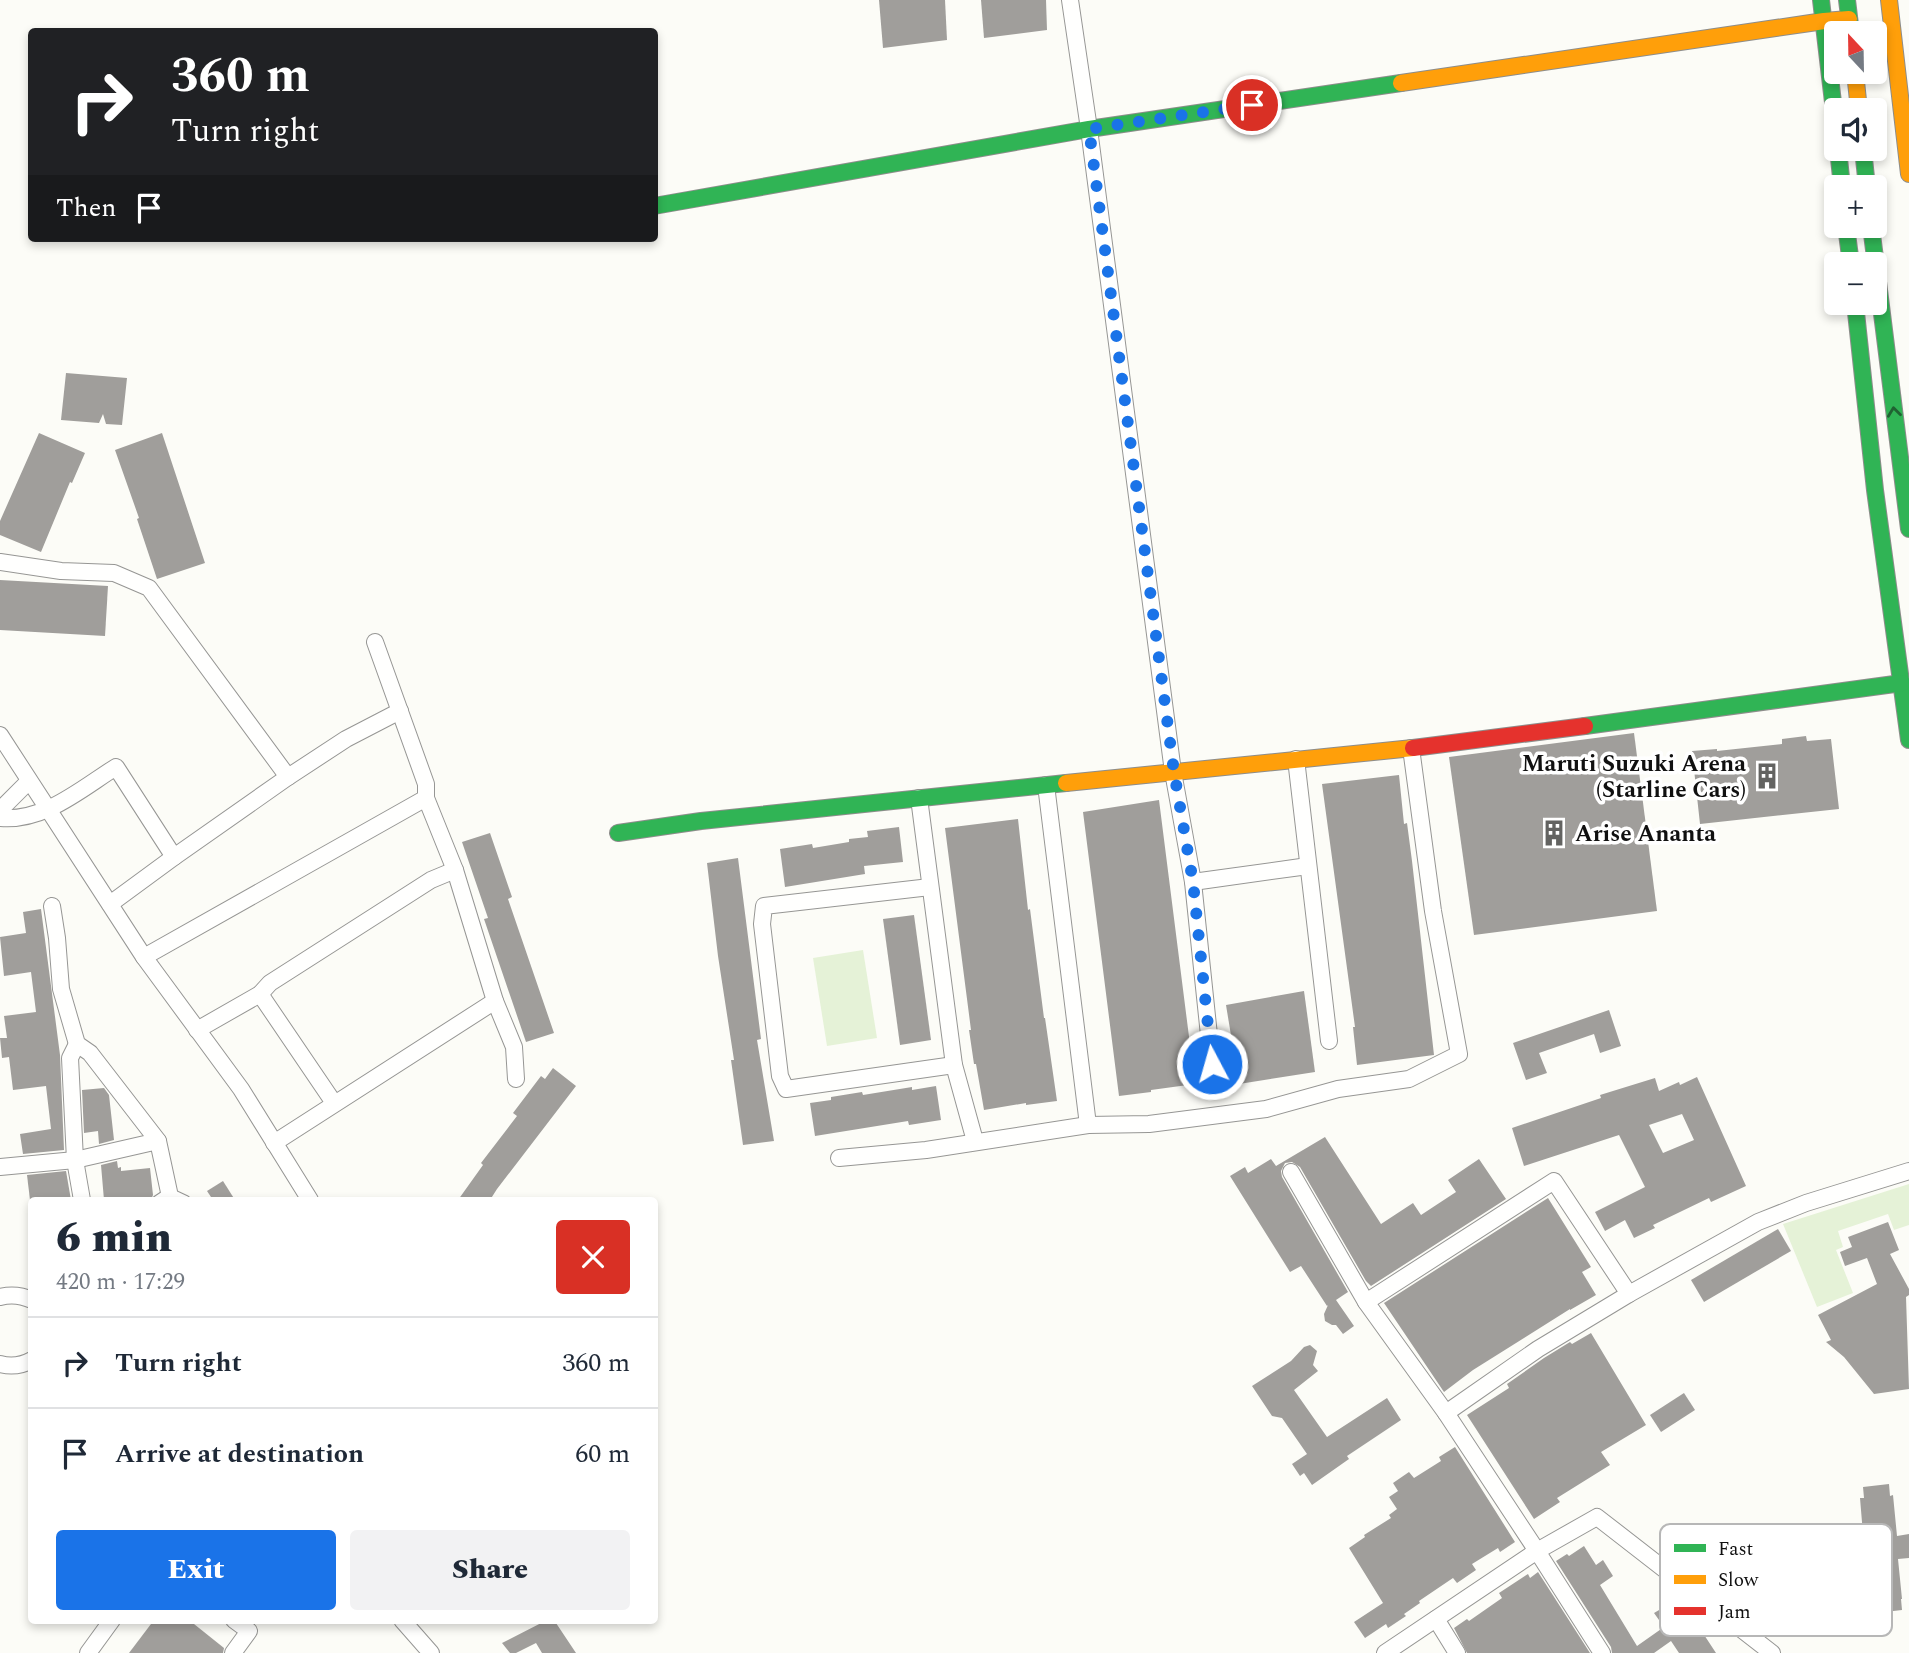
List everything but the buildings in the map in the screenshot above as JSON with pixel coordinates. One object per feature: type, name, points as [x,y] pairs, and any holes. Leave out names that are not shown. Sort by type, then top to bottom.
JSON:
[{"type":"main road","points":[[1821,0],[1833,98]]},
{"type":"main road","points":[[1847,0],[1849,21]]},
{"type":"main road","points":[[1889,0],[1909,174]]},
{"type":"main road","points":[[658,205],[1089,129],[1828,21]]},
{"type":"main road","points":[[1872,238],[1909,529]]},
{"type":"main road","points":[[1856,315],[1875,490],[1909,740]]},
{"type":"main road","points":[[618,833],[919,798],[1411,748],[1902,683]]},
{"type":"street","points":[[1070,0],[1174,772],[1193,882],[1212,1064]]},
{"type":"street","points":[[0,562],[61,571],[114,573],[149,588],[288,777]]},
{"type":"street","points":[[375,642],[426,784],[426,798],[455,870],[495,1001],[514,1047],[516,1079]]},
{"type":"street","points":[[110,904],[288,777],[346,739],[400,711]]},
{"type":"street","points":[[0,735],[144,957],[241,1089],[308,1197]]},
{"type":"street","points":[[839,1158],[926,1150],[1088,1125],[1149,1124],[1266,1109],[1339,1089],[1409,1079],[1458,1054],[1433,911],[1411,748]]},
{"type":"street","points":[[1296,759],[1329,1041]]},
{"type":"street","points":[[0,818],[14,820],[48,810],[116,767],[174,857]]},
{"type":"street","points":[[0,810],[29,782]]},
{"type":"street","points":[[1046,785],[1088,1125]]},
{"type":"street","points":[[144,957],[426,798]]},
{"type":"street","points":[[919,798],[954,1065],[975,1141]]},
{"type":"street","points":[[1193,882],[1308,866]]},
{"type":"street","points":[[197,1030],[260,993],[270,983],[431,880],[455,870]]},
{"type":"street","points":[[930,887],[764,906],[761,924],[780,1076],[786,1089],[954,1065]]},
{"type":"street","points":[[52,906],[61,989],[77,1044],[90,1053],[158,1141],[163,1196]]},
{"type":"street","points":[[260,993],[334,1103]]},
{"type":"street","points":[[274,1143],[495,1001]]},
{"type":"street","points":[[77,1044],[70,1058],[75,1160],[81,1197]]},
{"type":"street","points":[[0,1167],[75,1160],[158,1141]]},
{"type":"street","points":[[1446,1413],[1538,1349],[1629,1294],[1758,1222],[1805,1203],[1909,1171]]},
{"type":"street","points":[[1291,1172],[1366,1302],[1446,1413],[1602,1653]]},
{"type":"street","points":[[1366,1302],[1554,1181],[1629,1294]]},
{"type":"street","points":[[0,1297],[19,1295],[28,1298]]},
{"type":"street","points":[[0,1364],[14,1366],[28,1363]]},
{"type":"street","points":[[1385,1653],[1537,1551],[1597,1517],[1660,1566]]},
{"type":"street","points":[[1436,1619],[1457,1653]]},
{"type":"street","points":[[88,1653],[109,1624]]},
{"type":"street","points":[[233,1653],[249,1631],[239,1624]]},
{"type":"street","points":[[406,1624],[431,1653]]},
{"type":"street","points":[[1750,1636],[1772,1653]]},
{"type":"green space","points":[[863,950],[877,1038],[827,1046],[813,958]]},
{"type":"green space","points":[[1909,1184],[1909,1225],[1894,1230],[1888,1214],[1838,1231],[1843,1247],[1836,1250],[1853,1293],[1817,1307],[1783,1224]]},
{"type":"traffic: fast","points":[[1821,0],[1832,98]]},
{"type":"traffic: fast","points":[[1847,0],[1850,21]]},
{"type":"traffic: fast","points":[[658,205],[1089,129],[1401,83]]},
{"type":"traffic: fast","points":[[1839,161],[1841,175]]},
{"type":"traffic: fast","points":[[1864,161],[1866,175]]},
{"type":"traffic: fast","points":[[1848,238],[1849,252]]},
{"type":"traffic: fast","points":[[1873,238],[1909,529]]},
{"type":"traffic: fast","points":[[1856,315],[1875,490],[1909,740]]},
{"type":"traffic: fast","points":[[1585,726],[1902,683]]},
{"type":"traffic: fast","points":[[618,833],[701,821],[1066,783]]},
{"type":"traffic: slow","points":[[1889,0],[1909,174]]},
{"type":"traffic: slow","points":[[1401,83],[1849,19]]},
{"type":"traffic: slow","points":[[1856,84],[1858,98]]},
{"type":"traffic: slow","points":[[1066,783],[1413,748]]},
{"type":"traffic: jam","points":[[1413,748],[1585,726]]},
{"type":"place","name":"Maruti Suzuki Arena (Starline Cars)","points":[[1767,776]]},
{"type":"place","name":"Arise Ananta","points":[[1554,833]]},
{"type":"route","points":[[1212,1064],[1193,882],[1174,772],[1089,129],[1252,105]]}]
